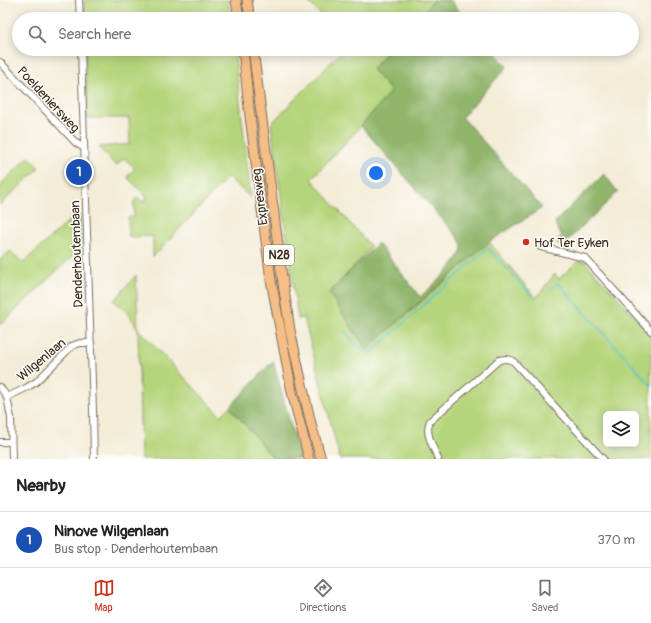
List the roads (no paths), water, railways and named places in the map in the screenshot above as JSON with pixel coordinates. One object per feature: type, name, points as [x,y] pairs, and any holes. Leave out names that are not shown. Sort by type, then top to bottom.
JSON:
[{"type":"highway","points":[[236,0],[238,12]]},
{"type":"highway","points":[[247,0],[249,12]]},
{"type":"highway","name":"Expresweg","points":[[244,56],[271,280],[292,392],[310,459]]},
{"type":"highway","name":"Expresweg","points":[[254,56],[289,322],[312,428],[321,459]]},
{"type":"street","points":[[79,0],[80,12]]},
{"type":"street","name":"Denderhoutembaan","points":[[81,56],[94,459]]},
{"type":"street","name":"Poeldeniersweg","points":[[0,62],[76,144],[84,148]]},
{"type":"street","points":[[541,247],[585,258],[651,331]]},
{"type":"street","name":"Wilgenlaan","points":[[7,397],[36,382],[72,346],[80,343],[91,343]]},
{"type":"street","points":[[438,459],[428,434],[428,425],[430,421],[499,360],[506,358],[511,359],[514,362],[603,459]]},
{"type":"street","points":[[0,387],[7,397],[11,418],[12,459]]},
{"type":"street","points":[[0,442],[11,442]]},
{"type":"waterway","points":[[345,332],[364,352],[370,353],[488,248],[532,296]]},
{"type":"waterway","points":[[551,289],[558,283],[651,385]]},
{"type":"place","name":"Ninove Wilgenlaan","points":[[79,172]]},
{"type":"place","name":"Hof Ter Eyken","points":[[526,242]]}]
